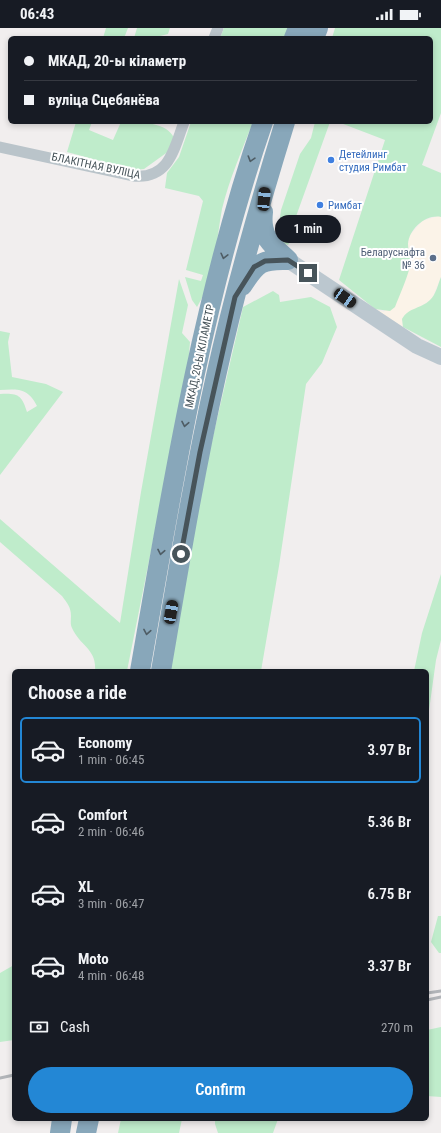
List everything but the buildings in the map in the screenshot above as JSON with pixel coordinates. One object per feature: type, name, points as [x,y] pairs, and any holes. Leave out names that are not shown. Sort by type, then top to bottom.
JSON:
[{"type":"highway","points":[[299,33],[318,28]]},
{"type":"highway","name":"МКАД, 20-Ы КІЛАМЕТР","points":[[140,669],[206,325],[233,218],[263,124]]},
{"type":"highway","name":"МКАД, 20-Ы КІЛАМЕТР","points":[[162,669],[198,460],[235,297],[284,124]]},
{"type":"highway","points":[[265,188],[262,220],[266,237],[288,260]]},
{"type":"highway","points":[[235,297],[254,267],[273,260],[288,260]]},
{"type":"highway","points":[[60,1133],[62,1121]]},
{"type":"highway","points":[[86,1133],[89,1121]]},
{"type":"street","name":"БЛАКІТНАЯ ВУЛІЦА","points":[[0,146],[96,166],[133,176],[151,176],[161,170],[169,160],[183,124]]},
{"type":"street","points":[[288,260],[417,346],[441,357]]},
{"type":"shaded area","points":[[438,216],[441,217],[441,277],[432,299],[402,319],[403,327],[375,309],[384,312],[410,265],[408,243],[410,235],[422,221]]},
{"type":"green space","points":[[106,28],[128,28],[125,36],[104,36]]},
{"type":"green space","points":[[137,28],[170,28],[168,34],[160,36],[135,36]]},
{"type":"green space","points":[[224,28],[288,28],[285,36],[221,36]]},
{"type":"green space","points":[[335,28],[441,28],[441,113],[422,165],[441,173],[441,217],[424,220],[411,233],[408,244],[410,263],[409,271],[395,307],[390,311],[375,309],[339,280],[385,140],[343,124],[433,124],[433,36],[333,36]]},
{"type":"green space","points":[[75,124],[91,124],[89,130],[113,140],[120,124],[158,125],[170,132],[174,138],[169,151],[144,169],[134,170],[67,152]]},
{"type":"green space","points":[[190,124],[252,124],[228,187],[222,209],[208,284],[197,307],[192,300],[185,277],[201,281],[203,275],[186,270],[203,201],[199,196],[165,188],[167,173],[179,157]]},
{"type":"green space","points":[[314,124],[329,124],[294,222],[291,240],[288,245],[281,242],[278,232],[281,210],[300,154],[311,138]]},
{"type":"green space","points":[[441,277],[441,347],[403,327],[402,319],[408,312],[423,305],[432,298]]},
{"type":"green space","points":[[179,279],[188,305],[182,333],[190,342],[188,366],[127,669],[95,669],[91,652],[75,634],[71,626],[71,613],[62,596],[0,542],[0,519],[120,623],[141,492]]},
{"type":"green space","points":[[273,291],[279,295],[280,302],[311,297],[330,307],[337,327],[322,363],[306,384],[279,566],[261,669],[168,669],[202,484],[243,307]]},
{"type":"green space","points":[[0,331],[10,333],[8,342],[12,377],[46,384],[63,392],[0,475],[0,394],[11,394],[18,396],[23,402],[27,412],[37,406],[30,396],[22,391],[0,390]]},
{"type":"green space","points":[[441,574],[441,640],[436,660],[429,711],[429,669],[414,669],[422,633]]},
{"type":"green space","points":[[438,916],[441,916],[441,953],[439,953],[431,942]]},
{"type":"green space","points":[[12,966],[12,1040],[0,1042],[0,973]]},
{"type":"green space","points":[[441,1027],[441,1097],[429,1096],[429,1030]]},
{"type":"green space","points":[[121,1121],[182,1121],[179,1133],[118,1133]]},
{"type":"green space","points":[[215,1121],[277,1121],[273,1133],[218,1133]]},
{"type":"railway","points":[[429,993],[441,991]]},
{"type":"railway","points":[[429,1000],[441,997]]},
{"type":"railway","points":[[0,1078],[12,1075]]},
{"type":"place","name":"Детейлинг студия Римбат","points":[[331,160]]},
{"type":"place","name":"Римбат","points":[[320,205]]},
{"type":"place","name":"Беларуснафта № 36","points":[[433,258]]},
{"type":"route","points":[[181,554],[200,452],[235,297],[254,267],[265,261],[288,260],[308,273]]}]
